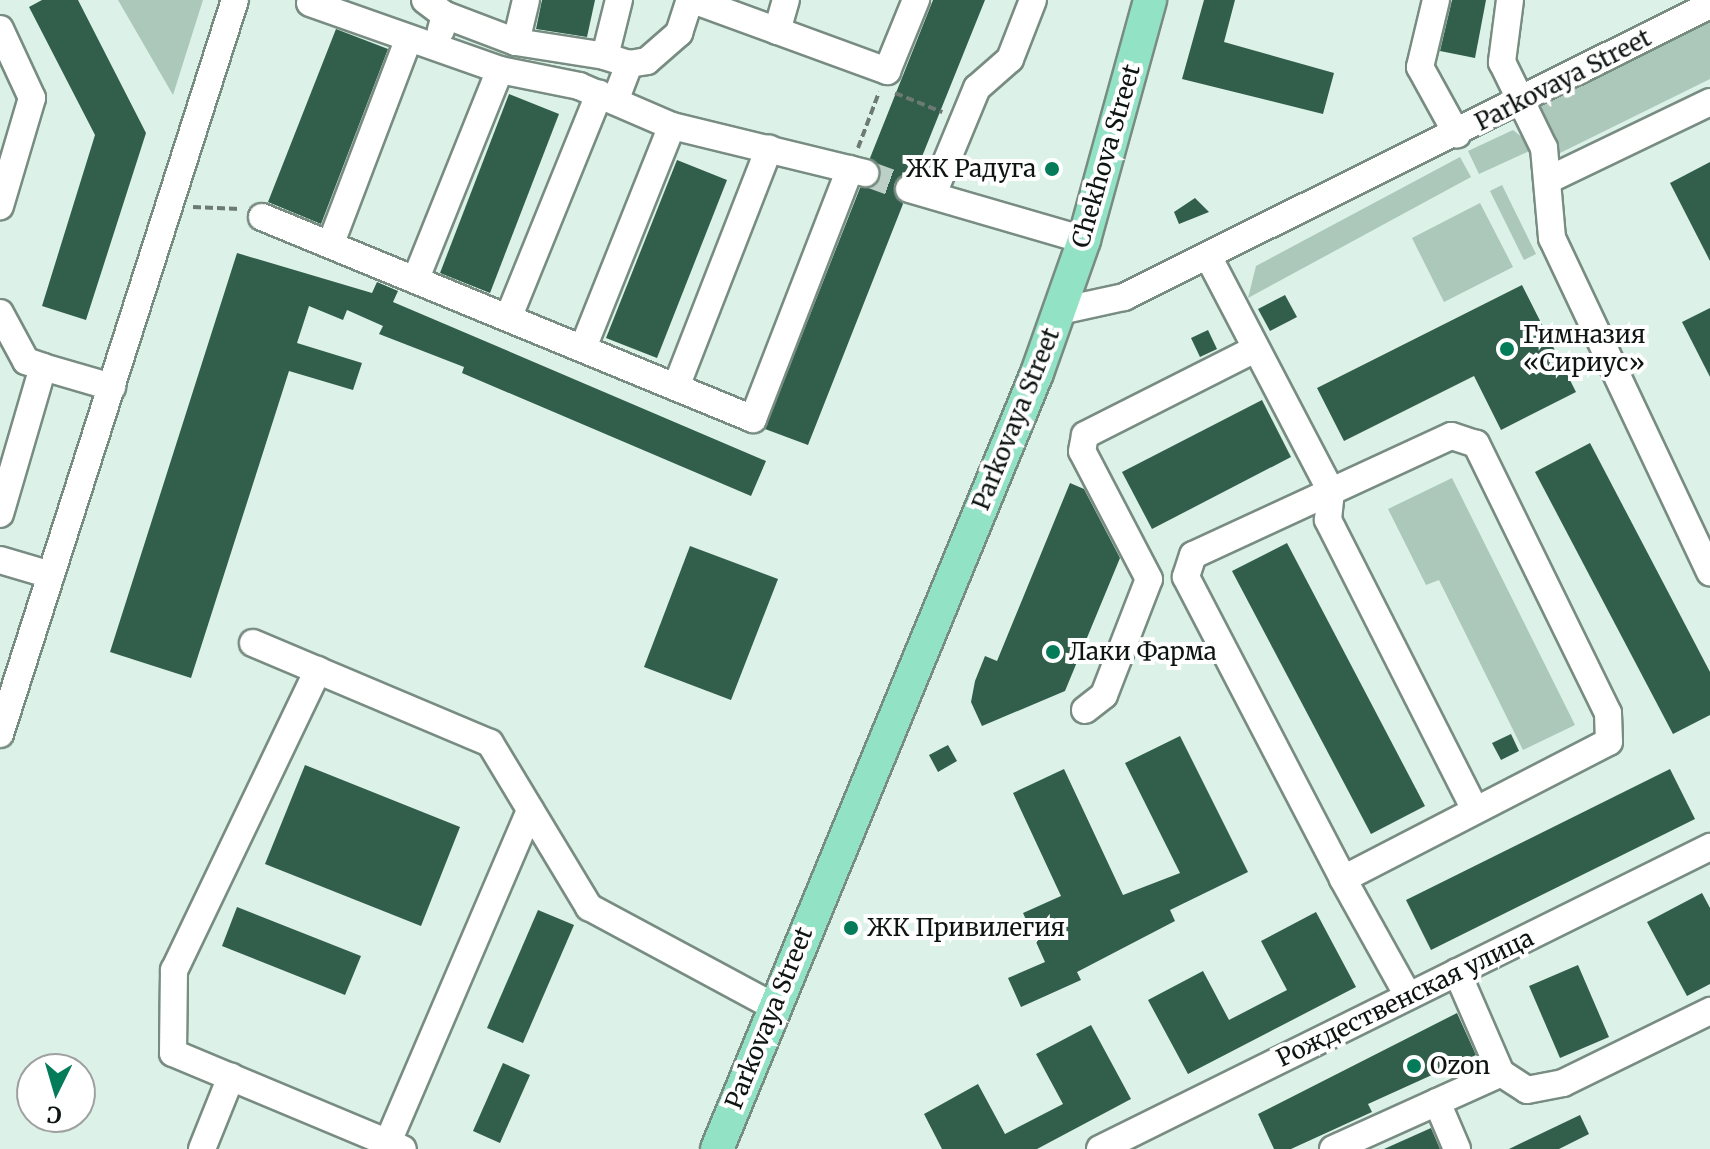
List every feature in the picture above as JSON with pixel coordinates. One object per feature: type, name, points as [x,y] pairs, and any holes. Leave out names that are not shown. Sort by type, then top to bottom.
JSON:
[{"type":"main road","name":"Chekhova Street","points":[[1060,311],[1084,240],[1150,0]]},
{"type":"main road","name":"Parkovaya Street","points":[[717,1149],[1060,311]]},
{"type":"street","points":[[0,734],[235,0]]},
{"type":"street","points":[[516,42],[526,0]]},
{"type":"street","points":[[509,316],[607,98],[617,60],[619,0]]},
{"type":"street","points":[[436,48],[435,8],[516,42],[617,60],[647,61],[679,33],[692,0],[777,31],[884,80],[916,0]]},
{"type":"street","points":[[777,31],[786,0]]},
{"type":"street","points":[[1033,0],[1010,59],[977,88],[921,191],[1084,240]]},
{"type":"street","points":[[1436,0],[1420,67],[1457,134]]},
{"type":"street","points":[[1510,0],[1502,62],[1524,100],[1548,180],[1552,238],[1710,573]]},
{"type":"street","points":[[262,217],[417,276],[753,419],[857,171],[672,126],[607,98],[500,70],[310,3]]},
{"type":"street","name":"Parkovaya Street","points":[[1060,311],[1124,297],[1457,134],[1710,5]]},
{"type":"street","points":[[0,29],[32,98],[0,206]]},
{"type":"street","points":[[331,243],[409,38]]},
{"type":"street","points":[[417,276],[500,70]]},
{"type":"street","points":[[1548,180],[1710,102]]},
{"type":"street","points":[[583,348],[672,126]]},
{"type":"street","points":[[676,387],[769,149]]},
{"type":"street","points":[[1208,256],[1331,491],[1328,520],[1475,810]]},
{"type":"street","points":[[0,313],[26,361],[112,387]]},
{"type":"street","points":[[1085,710],[1104,695],[1149,579],[1082,451],[1085,435],[1255,349]]},
{"type":"street","points":[[0,514],[43,367]]},
{"type":"street","points":[[1343,879],[1609,742],[1608,713],[1476,444],[1451,436],[1193,555],[1186,577],[1343,879],[1408,996]]},
{"type":"street","points":[[0,560],[51,575]]},
{"type":"street","points":[[253,643],[490,743],[589,907],[773,1006]]},
{"type":"street","points":[[318,670],[174,970],[173,1053],[396,1146],[530,810]]},
{"type":"street","name":"Рождественская улица","points":[[1100,1149],[1710,847]]},
{"type":"street","points":[[1457,972],[1501,1073],[1513,1085],[1543,1091],[1710,1011]]},
{"type":"street","points":[[1333,1149],[1501,1073]]},
{"type":"street","points":[[202,1149],[231,1077]]},
{"type":"street","points":[[1437,1102],[1457,1149]]},
{"type":"path","points":[[857,171],[884,80],[962,120]]},
{"type":"path","points":[[187,207],[262,217]]},
{"type":"green space","points":[[118,0],[203,0],[173,95]]},
{"type":"green space","points":[[1710,20],[1710,79],[1556,155],[1535,106]]},
{"type":"green space","points":[[1513,130],[1536,148],[1479,174],[1468,151]]},
{"type":"green space","points":[[1460,157],[1471,177],[1248,298],[1256,266]]},
{"type":"green space","points":[[1502,185],[1536,254],[1524,260],[1490,191]]},
{"type":"green space","points":[[1480,203],[1513,267],[1444,302],[1412,238]]},
{"type":"green space","points":[[1452,478],[1575,725],[1523,750],[1439,580],[1426,585],[1388,509]]},
{"type":"building","points":[[42,0],[78,0],[146,133],[86,320],[42,306],[95,135],[29,7]]},
{"type":"building","points":[[542,0],[595,0],[587,37],[536,29]]},
{"type":"building","points":[[933,0],[985,0],[915,174],[894,184],[903,204],[808,445],[765,429],[860,188],[880,178],[870,158]]},
{"type":"building","points":[[1204,0],[1235,0],[1224,42],[1334,73],[1323,114],[1182,79]]},
{"type":"building","points":[[1452,0],[1486,0],[1475,58],[1440,51]]},
{"type":"building","points":[[336,29],[388,49],[321,224],[268,202]]},
{"type":"building","points":[[509,94],[559,114],[490,293],[440,273]]},
{"type":"building","points":[[677,160],[727,180],[657,358],[606,338]]},
{"type":"building","points":[[1710,162],[1710,261],[1670,183]]},
{"type":"building","points":[[1195,198],[1209,212],[1179,224],[1174,212]]},
{"type":"building","points":[[237,253],[372,293],[377,282],[398,291],[393,302],[766,461],[751,496],[462,373],[464,367],[379,334],[383,326],[347,310],[343,320],[309,306],[297,343],[362,363],[353,390],[289,371],[191,678],[110,652]]},
{"type":"building","points":[[1522,285],[1576,392],[1501,430],[1474,376],[1344,441],[1317,388]]},
{"type":"building","points":[[1285,295],[1297,317],[1270,331],[1258,309]]},
{"type":"building","points":[[1710,308],[1710,377],[1682,322]]},
{"type":"building","points":[[1208,330],[1217,349],[1200,357],[1191,338]]},
{"type":"building","points":[[1262,400],[1291,457],[1152,529],[1122,472]]},
{"type":"building","points":[[1590,443],[1710,672],[1710,715],[1673,734],[1535,472]]},
{"type":"building","points":[[1070,483],[1084,489],[1120,558],[1065,691],[982,726],[971,702],[975,681],[985,656],[997,661]]},
{"type":"building","points":[[1287,543],[1425,806],[1371,834],[1232,571]]},
{"type":"building","points":[[690,546],[778,579],[731,700],[644,667]]},
{"type":"building","points":[[1511,734],[1519,751],[1501,760],[1492,743]]},
{"type":"building","points":[[1180,736],[1248,872],[1170,910],[1175,921],[1077,972],[1081,980],[1021,1007],[1008,978],[1045,962],[1023,913],[1061,896],[1013,793],[1064,769],[1123,895],[1180,873],[1125,763]]},
{"type":"building","points":[[948,745],[957,761],[938,772],[929,755]]},
{"type":"building","points":[[305,765],[460,827],[421,926],[265,864]]},
{"type":"building","points":[[1670,769],[1695,819],[1431,950],[1406,900]]},
{"type":"building","points":[[1702,893],[1710,908],[1710,984],[1687,996],[1647,922]]},
{"type":"building","points":[[237,907],[361,956],[345,995],[222,946]]},
{"type":"building","points":[[538,910],[574,925],[523,1043],[487,1028]]},
{"type":"building","points":[[1316,912],[1356,987],[1188,1074],[1148,1000],[1203,971],[1229,1020],[1287,990],[1261,941]]},
{"type":"building","points":[[1578,965],[1609,1037],[1560,1058],[1529,986]]},
{"type":"building","points":[[1457,1013],[1476,1055],[1368,1104],[1372,1112],[1291,1149],[1274,1149],[1258,1114]]},
{"type":"building","points":[[1091,1025],[1131,1099],[1037,1149],[942,1149],[924,1114],[978,1084],[1005,1134],[1063,1104],[1036,1054]]},
{"type":"building","points":[[503,1063],[530,1075],[500,1143],[473,1131]]},
{"type":"building","points":[[1580,1115],[1589,1134],[1559,1149],[1509,1149]]},
{"type":"building","points":[[1431,1128],[1440,1149],[1384,1149]]},
{"type":"tunnel","points":[[865,173],[909,189]]},
{"type":"place","name":"ЖК Радуга","points":[[1052,169]]},
{"type":"place","name":"Гимназия «Сириус»","points":[[1507,349]]},
{"type":"place","name":"Лаки Фарма","points":[[1053,652]]},
{"type":"place","name":"ЖК Привилегия","points":[[851,928]]},
{"type":"place","name":"Ozon","points":[[1414,1066]]}]
